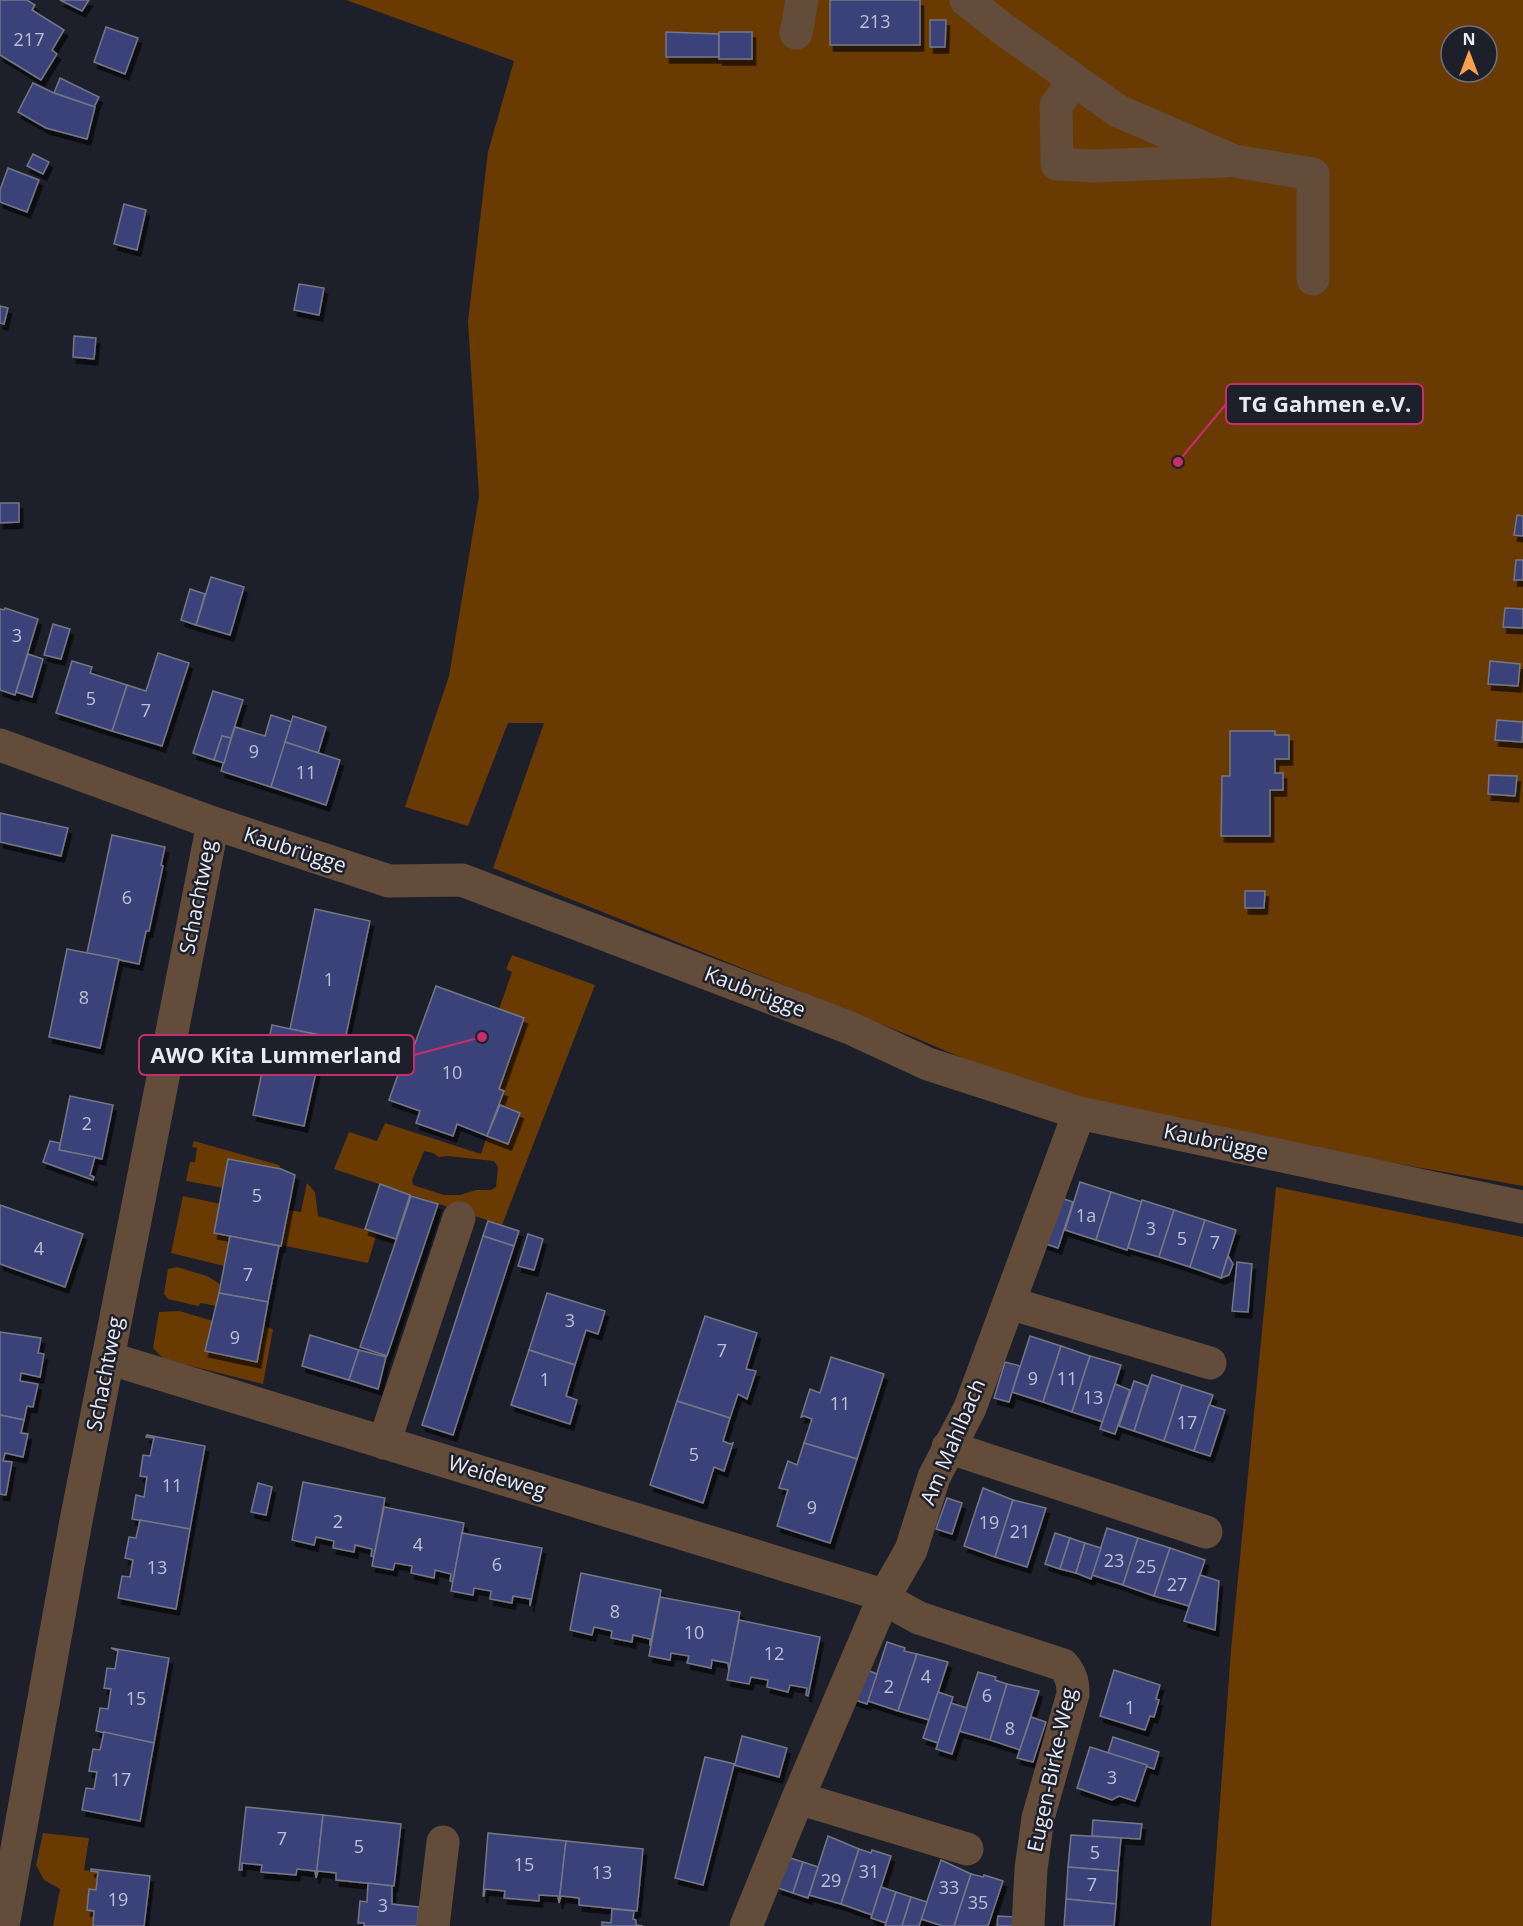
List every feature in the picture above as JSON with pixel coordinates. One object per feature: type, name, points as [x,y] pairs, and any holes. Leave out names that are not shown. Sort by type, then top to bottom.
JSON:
[{"type":"street","points":[[796,33],[802,0]]},
{"type":"street","points":[[966,0],[1118,111],[1234,161]]},
{"type":"street","points":[[1074,80],[1056,106],[1057,164],[1093,166],[1234,161],[1313,174],[1313,279]]},
{"type":"street","name":"Kaubrügge","points":[[0,745],[213,823],[389,881],[462,880],[850,1028],[928,1064],[1078,1113],[1523,1207]]},
{"type":"street","name":"Schachtweg","points":[[3,1926],[76,1521],[213,823]]},
{"type":"street","name":"Am Mahlbach","points":[[746,1926],[884,1598],[911,1550],[934,1477],[970,1408],[1078,1113]]},
{"type":"street","points":[[384,1443],[459,1218]]},
{"type":"street","points":[[1009,1303],[1210,1363]]},
{"type":"street","name":"Weideweg","points":[[108,1358],[870,1591],[884,1598]]},
{"type":"street","points":[[948,1447],[1206,1532]]},
{"type":"street","name":"Eugen-Birke-Weg","points":[[884,1598],[919,1618],[1063,1665],[1070,1673],[1073,1694],[1038,1818],[1031,1869],[1028,1926]]},
{"type":"street","points":[[798,1798],[967,1849]]},
{"type":"street","points":[[433,1926],[442,1842]]},
{"type":"shaded area","points":[[346,0],[1523,0],[1523,1186],[1061,1101],[918,1039],[493,868],[544,723],[508,723],[468,826],[405,807],[449,676],[479,496],[468,321],[488,152],[514,61]]},
{"type":"shaded area","points":[[512,955],[595,985],[502,1225],[334,1169],[349,1132],[377,1141],[385,1123],[481,1154],[487,1136],[508,1143],[520,1113],[500,1105],[504,1092],[499,1089],[524,1018],[499,1009],[512,972],[506,969]],"holes":[[[424,1151],[439,1157],[494,1161],[498,1167],[496,1187],[491,1190],[476,1190],[460,1195],[444,1195],[413,1185],[412,1180]]]},
{"type":"shaded area","points":[[194,1141],[279,1165],[281,1169],[228,1159],[224,1188],[186,1181],[190,1162],[195,1162],[197,1148],[192,1147]]},
{"type":"shaded area","points":[[307,1183],[315,1192],[318,1216],[377,1233],[368,1263],[281,1245],[288,1210],[301,1212]]},
{"type":"shaded area","points":[[1276,1187],[1523,1237],[1523,1926],[1211,1926],[1231,1650]]},
{"type":"shaded area","points":[[183,1196],[221,1204],[215,1233],[230,1236],[224,1266],[171,1253]]},
{"type":"shaded area","points":[[177,1267],[207,1276],[220,1284],[216,1306],[201,1303],[198,1306],[168,1299],[164,1294],[168,1269]]},
{"type":"shaded area","points":[[179,1311],[213,1321],[257,1361],[263,1326],[273,1329],[263,1384],[164,1359],[153,1348],[159,1312]]},
{"type":"shaded area","points":[[43,1833],[89,1838],[84,1870],[98,1872],[96,1890],[89,1890],[87,1910],[94,1911],[93,1926],[53,1926],[60,1889],[44,1880],[36,1865]]},
{"type":"building","points":[[0,0],[27,0],[35,5],[32,10],[64,30],[52,50],[57,54],[41,80],[0,55]]},
{"type":"building","points":[[60,0],[89,0],[82,11]]},
{"type":"building","points":[[830,0],[920,0],[920,45],[830,45]]},
{"type":"building","points":[[930,20],[946,20],[945,47],[930,47]]},
{"type":"building","points":[[106,27],[138,38],[125,74],[94,62]]},
{"type":"building","points":[[666,32],[719,34],[719,57],[666,57]]},
{"type":"building","points":[[719,32],[752,32],[752,59],[719,59]]},
{"type":"building","points":[[60,78],[99,97],[94,107],[54,93]]},
{"type":"building","points":[[33,83],[95,107],[87,139],[46,128],[18,112]]},
{"type":"building","points":[[33,154],[49,162],[43,174],[27,166]]},
{"type":"building","points":[[8,168],[39,180],[27,212],[0,202],[0,190]]},
{"type":"building","points":[[124,204],[146,210],[137,250],[114,244]]},
{"type":"building","points":[[299,284],[324,288],[319,315],[294,310]]},
{"type":"building","points":[[0,306],[8,308],[4,324],[0,323]]},
{"type":"building","points":[[74,336],[96,338],[94,359],[73,357]]},
{"type":"building","points":[[0,503],[19,503],[19,522],[0,523]]},
{"type":"building","points":[[1517,515],[1523,516],[1523,536],[1514,535]]},
{"type":"building","points":[[1516,560],[1523,560],[1523,580],[1514,580]]},
{"type":"building","points":[[211,577],[244,587],[230,635],[196,625]]},
{"type":"building","points":[[190,589],[205,594],[196,625],[181,620]]},
{"type":"building","points":[[5,608],[38,619],[15,695],[0,690],[0,609]]},
{"type":"building","points":[[1505,608],[1523,609],[1523,628],[1503,627]]},
{"type":"building","points":[[53,624],[70,629],[61,659],[44,655]]},
{"type":"building","points":[[158,653],[189,663],[162,746],[112,731],[127,685],[146,691]]},
{"type":"building","points":[[28,654],[43,659],[32,697],[16,692]]},
{"type":"building","points":[[72,661],[92,667],[90,673],[127,685],[112,731],[56,713]]},
{"type":"building","points":[[1490,661],[1520,664],[1518,686],[1488,684]]},
{"type":"building","points":[[213,691],[243,700],[231,738],[222,736],[214,760],[193,753]]},
{"type":"building","points":[[271,715],[292,722],[271,787],[221,771],[235,727],[265,736]]},
{"type":"building","points":[[293,716],[326,727],[318,753],[285,742]]},
{"type":"building","points":[[1497,720],[1523,722],[1522,742],[1495,740]]},
{"type":"building","points":[[1230,731],[1275,731],[1275,735],[1289,735],[1289,759],[1275,759],[1275,773],[1283,773],[1283,790],[1270,790],[1270,836],[1221,836],[1222,776],[1230,776]]},
{"type":"building","points":[[222,736],[231,738],[224,763],[214,760]]},
{"type":"building","points":[[285,742],[340,760],[326,805],[271,787]]},
{"type":"building","points":[[1489,775],[1517,776],[1515,796],[1488,794]]},
{"type":"building","points":[[0,813],[68,828],[61,856],[0,842]]},
{"type":"building","points":[[112,835],[165,847],[149,931],[146,931],[139,964],[87,953]]},
{"type":"building","points":[[1245,891],[1265,891],[1264,908],[1245,908]]},
{"type":"building","points":[[315,909],[370,921],[345,1040],[290,1029]]},
{"type":"building","points":[[67,949],[119,959],[100,1048],[49,1037]]},
{"type":"building","points":[[436,986],[524,1018],[499,1089],[504,1091],[487,1136],[457,1124],[453,1136],[416,1123],[420,1111],[389,1100],[405,1055],[410,1057]]},
{"type":"building","points":[[272,1025],[324,1036],[304,1126],[253,1115]]},
{"type":"building","points":[[70,1096],[113,1105],[102,1159],[59,1150]]},
{"type":"building","points":[[500,1105],[520,1113],[508,1144],[487,1136]]},
{"type":"building","points":[[50,1141],[60,1143],[59,1150],[95,1157],[90,1175],[94,1177],[93,1180],[43,1162]]},
{"type":"building","points":[[228,1159],[281,1169],[295,1175],[281,1246],[214,1233]]},
{"type":"building","points":[[1080,1182],[1111,1192],[1096,1240],[1065,1230]]},
{"type":"building","points":[[380,1184],[410,1195],[396,1239],[365,1229]]},
{"type":"building","points":[[1111,1192],[1142,1202],[1127,1250],[1096,1240]]},
{"type":"building","points":[[411,1196],[438,1204],[387,1356],[360,1347]]},
{"type":"building","points":[[1058,1197],[1073,1202],[1058,1248],[1043,1243]]},
{"type":"building","points":[[1142,1200],[1174,1210],[1159,1257],[1128,1248]]},
{"type":"building","points":[[0,1205],[83,1234],[65,1287],[0,1264]]},
{"type":"building","points":[[1174,1210],[1205,1220],[1190,1267],[1159,1257]]},
{"type":"building","points":[[1205,1220],[1236,1230],[1221,1278],[1190,1267]]},
{"type":"building","points":[[488,1221],[519,1231],[514,1246],[483,1236]]},
{"type":"building","points":[[528,1234],[543,1239],[534,1270],[518,1266]]},
{"type":"building","points":[[230,1236],[279,1246],[268,1302],[219,1293]]},
{"type":"building","points":[[483,1236],[514,1246],[453,1435],[422,1425]]},
{"type":"building","points":[[1228,1256],[1233,1264],[1229,1275],[1221,1278]]},
{"type":"building","points":[[1237,1262],[1252,1264],[1248,1312],[1232,1311]]},
{"type":"building","points":[[219,1293],[268,1302],[257,1362],[205,1351]]},
{"type":"building","points":[[547,1293],[605,1311],[598,1334],[586,1330],[575,1365],[529,1350]]},
{"type":"building","points":[[705,1316],[757,1333],[746,1369],[756,1371],[747,1399],[738,1394],[730,1418],[677,1401]]},
{"type":"building","points":[[0,1332],[41,1338],[38,1353],[44,1354],[40,1377],[21,1373],[20,1381],[38,1384],[33,1407],[27,1406],[24,1420],[0,1415]]},
{"type":"building","points":[[310,1335],[359,1350],[349,1380],[302,1366]]},
{"type":"building","points":[[1030,1336],[1061,1346],[1043,1402],[1012,1392]]},
{"type":"building","points":[[1061,1346],[1090,1356],[1072,1412],[1043,1402]]},
{"type":"building","points":[[359,1350],[386,1357],[378,1389],[349,1380]]},
{"type":"building","points":[[529,1350],[575,1365],[566,1396],[577,1400],[570,1424],[511,1405]]},
{"type":"building","points":[[1090,1356],[1121,1365],[1103,1422],[1072,1412]]},
{"type":"building","points":[[831,1357],[884,1374],[857,1459],[804,1443],[812,1419],[801,1417],[810,1389],[820,1393]]},
{"type":"building","points":[[1005,1362],[1020,1366],[1009,1402],[994,1398]]},
{"type":"building","points":[[1152,1375],[1182,1385],[1164,1441],[1134,1431]]},
{"type":"building","points":[[1134,1381],[1148,1386],[1134,1431],[1119,1426]]},
{"type":"building","points":[[1115,1384],[1130,1390],[1115,1434],[1100,1429]]},
{"type":"building","points":[[1182,1385],[1213,1395],[1194,1451],[1164,1441]]},
{"type":"building","points":[[677,1401],[730,1418],[723,1441],[733,1443],[724,1471],[714,1467],[703,1503],[650,1485]]},
{"type":"building","points":[[1209,1405],[1225,1410],[1210,1456],[1194,1451]]},
{"type":"building","points":[[0,1415],[24,1420],[21,1433],[28,1434],[23,1457],[5,1453],[3,1461],[12,1462],[6,1495],[0,1494]]},
{"type":"building","points":[[147,1435],[205,1446],[190,1529],[132,1519],[136,1495],[144,1497],[147,1477],[140,1476],[143,1455],[150,1456],[154,1438],[146,1437]]},
{"type":"building","points":[[804,1443],[857,1459],[830,1543],[777,1526],[788,1490],[779,1488],[788,1461],[797,1465]]},
{"type":"building","points":[[303,1482],[385,1498],[374,1557],[371,1556],[372,1549],[355,1545],[354,1552],[333,1548],[334,1541],[316,1537],[314,1545],[292,1540]]},
{"type":"building","points":[[258,1483],[272,1487],[266,1515],[251,1512]]},
{"type":"building","points":[[983,1488],[1013,1500],[995,1557],[964,1546]]},
{"type":"building","points":[[947,1498],[962,1503],[952,1534],[936,1529]]},
{"type":"building","points":[[1013,1500],[1046,1508],[1027,1567],[995,1557]]},
{"type":"building","points":[[384,1507],[464,1523],[453,1582],[450,1581],[451,1574],[435,1570],[434,1578],[411,1573],[412,1566],[395,1563],[393,1570],[372,1566]]},
{"type":"building","points":[[140,1520],[190,1529],[176,1609],[118,1598],[122,1576],[130,1577],[133,1560],[125,1558],[129,1537],[136,1538]]},
{"type":"building","points":[[1107,1528],[1138,1538],[1123,1585],[1092,1575]]},
{"type":"building","points":[[462,1533],[542,1548],[530,1606],[530,1599],[513,1596],[512,1603],[490,1599],[491,1591],[474,1588],[473,1595],[451,1591]]},
{"type":"building","points":[[1055,1533],[1070,1538],[1060,1569],[1045,1564]]},
{"type":"building","points":[[1070,1538],[1085,1543],[1076,1573],[1060,1569]]},
{"type":"building","points":[[1138,1538],[1170,1548],[1154,1596],[1123,1585]]},
{"type":"building","points":[[1085,1543],[1101,1548],[1091,1579],[1076,1573]]},
{"type":"building","points":[[1170,1548],[1205,1560],[1189,1606],[1154,1596]]},
{"type":"building","points":[[581,1573],[661,1590],[650,1646],[650,1639],[633,1635],[632,1642],[611,1638],[612,1631],[594,1627],[592,1635],[570,1630]]},
{"type":"building","points":[[1200,1575],[1219,1581],[1215,1630],[1184,1621]]},
{"type":"building","points":[[660,1597],[740,1612],[729,1671],[728,1663],[712,1660],[711,1668],[687,1663],[689,1656],[671,1653],[670,1660],[649,1656]]},
{"type":"building","points":[[739,1620],[820,1637],[808,1696],[806,1695],[807,1688],[790,1685],[788,1692],[767,1687],[768,1680],[751,1677],[749,1684],[727,1680]]},
{"type":"building","points":[[887,1642],[905,1648],[904,1651],[917,1654],[898,1711],[868,1701]]},
{"type":"building","points":[[111,1648],[169,1658],[154,1743],[96,1731],[100,1708],[108,1709],[111,1689],[104,1688],[107,1668],[115,1669],[118,1651]]},
{"type":"building","points":[[917,1654],[948,1662],[929,1720],[898,1711]]},
{"type":"building","points":[[862,1668],[877,1674],[867,1704],[852,1699]]},
{"type":"building","points":[[1114,1670],[1160,1685],[1154,1717],[1150,1716],[1145,1730],[1100,1716]]},
{"type":"building","points":[[978,1672],[996,1677],[995,1680],[1007,1684],[990,1740],[959,1731]]},
{"type":"building","points":[[1007,1684],[1039,1691],[1020,1750],[990,1740]]},
{"type":"building","points":[[938,1692],[953,1697],[938,1743],[923,1738]]},
{"type":"building","points":[[951,1703],[967,1708],[952,1754],[936,1749]]},
{"type":"building","points":[[1031,1717],[1046,1722],[1033,1762],[1017,1758]]},
{"type":"building","points":[[104,1732],[154,1743],[140,1821],[82,1810],[86,1788],[94,1789],[97,1772],[89,1771],[93,1749],[100,1750]]},
{"type":"building","points":[[742,1736],[787,1748],[779,1777],[734,1765],[703,1885],[675,1878],[705,1757],[735,1764]]},
{"type":"building","points":[[1113,1737],[1159,1752],[1154,1769],[1108,1753]]},
{"type":"building","points":[[1090,1747],[1147,1765],[1135,1801],[1119,1796],[1112,1800],[1077,1788]]},
{"type":"building","points":[[246,1807],[323,1815],[316,1878],[315,1871],[297,1869],[296,1875],[261,1872],[262,1865],[242,1863],[242,1870],[239,1870]]},
{"type":"building","points":[[323,1815],[401,1824],[394,1886],[336,1880],[336,1873],[318,1871],[316,1878]]},
{"type":"building","points":[[1093,1820],[1142,1824],[1140,1839],[1092,1836]]},
{"type":"building","points":[[488,1833],[566,1841],[559,1903],[558,1896],[539,1895],[539,1901],[504,1898],[505,1891],[485,1889],[483,1896]]},
{"type":"building","points":[[1071,1835],[1121,1838],[1118,1871],[1068,1867]]},
{"type":"building","points":[[828,1836],[859,1849],[841,1904],[809,1895]]},
{"type":"building","points":[[566,1841],[643,1849],[637,1911],[579,1905],[579,1898],[561,1896],[559,1903]]},
{"type":"building","points":[[859,1849],[871,1853],[872,1850],[891,1856],[872,1915],[841,1904]]},
{"type":"building","points":[[787,1857],[803,1862],[793,1893],[778,1888]]},
{"type":"building","points":[[941,1860],[971,1874],[954,1926],[943,1926],[921,1919]]},
{"type":"building","points":[[803,1862],[818,1867],[808,1898],[793,1893]]},
{"type":"building","points":[[1068,1867],[1118,1871],[1116,1904],[1066,1899]]},
{"type":"building","points":[[91,1869],[150,1876],[144,1926],[93,1926],[94,1911],[87,1910],[89,1889],[96,1890],[98,1872],[91,1871]]},
{"type":"building","points":[[971,1874],[983,1877],[984,1875],[1003,1881],[988,1926],[954,1926]]},
{"type":"building","points":[[368,1883],[392,1886],[392,1904],[419,1907],[417,1926],[364,1926],[364,1923],[358,1923],[360,1901],[367,1902]]},
{"type":"building","points":[[881,1887],[896,1892],[886,1923],[871,1918]]},
{"type":"building","points":[[896,1892],[911,1897],[902,1926],[885,1926]]},
{"type":"building","points":[[911,1897],[927,1902],[919,1926],[902,1926]]},
{"type":"building","points":[[1066,1899],[1116,1904],[1114,1926],[1064,1926]]},
{"type":"building","points":[[612,1909],[634,1911],[633,1919],[636,1920],[636,1925],[643,1926],[602,1926],[602,1922],[611,1923]]},
{"type":"building","points":[[998,1916],[1014,1917],[1013,1926],[997,1926]]},
{"type":"place","name":"TG Gahmen e.V.","points":[[1178,462]]},
{"type":"place","name":"AWO Kita Lummerland","points":[[482,1037]]}]
